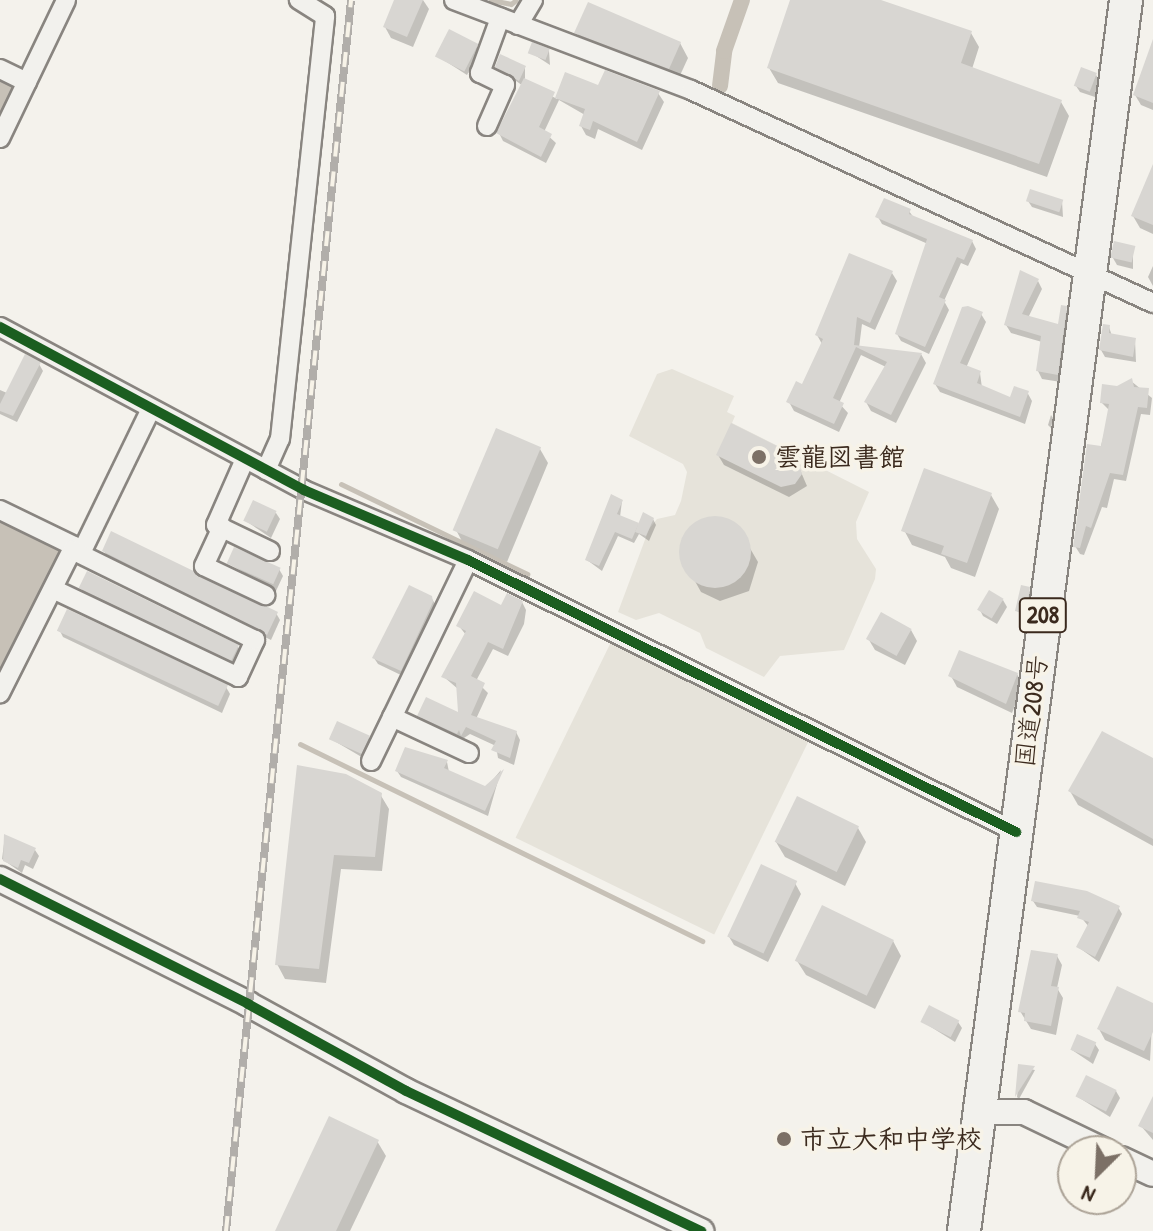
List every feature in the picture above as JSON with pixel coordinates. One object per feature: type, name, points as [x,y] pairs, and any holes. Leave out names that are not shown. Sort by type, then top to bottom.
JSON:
[{"type":"highway","name":"国道208号","points":[[964,1231],[1087,276],[1126,0]]},
{"type":"street","points":[[0,138],[66,0]]},
{"type":"street","points":[[266,470],[280,439],[325,16],[299,0]]},
{"type":"street","points":[[454,0],[691,90],[1087,276],[1153,303]]},
{"type":"street","points":[[518,25],[533,0]]},
{"type":"street","points":[[487,126],[505,85],[480,73],[500,18]]},
{"type":"street","points":[[0,69],[27,82]]},
{"type":"street","points":[[0,327],[266,470],[468,560],[1016,832]]},
{"type":"street","points":[[0,693],[151,409]]},
{"type":"street","points":[[245,459],[216,525],[270,551]]},
{"type":"street","points":[[0,510],[74,546],[76,552],[255,640],[238,677],[53,589]]},
{"type":"street","points":[[222,527],[204,566],[265,595]]},
{"type":"street","points":[[371,761],[468,560]]},
{"type":"street","points":[[392,717],[469,753]]},
{"type":"street","points":[[0,879],[248,1004],[406,1091],[701,1231]]},
{"type":"street","points":[[979,1112],[1024,1112],[1072,1135]]},
{"type":"shaded area","points":[[0,78],[17,86],[0,122]]},
{"type":"shaded area","points":[[672,369],[734,396],[727,412],[735,416],[732,423],[869,492],[856,522],[857,539],[876,569],[875,579],[844,650],[780,656],[764,677],[706,648],[700,633],[659,613],[636,620],[618,612],[649,529],[657,519],[675,515],[681,501],[687,472],[683,464],[629,436],[657,374]]},
{"type":"shaded area","points":[[0,516],[63,547],[0,672]]},
{"type":"shaded area","points":[[612,640],[811,737],[714,935],[516,838]]},
{"type":"building","points":[[394,0],[423,0],[407,37],[383,27]]},
{"type":"building","points":[[790,0],[881,0],[972,31],[961,63],[1062,100],[1039,164],[767,68]]},
{"type":"building","points":[[588,2],[681,42],[669,69],[574,33]]},
{"type":"building","points":[[449,29],[478,44],[464,72],[435,57]]},
{"type":"building","points":[[1153,39],[1153,103],[1133,95]]},
{"type":"building","points":[[532,42],[550,49],[545,60],[528,53]]},
{"type":"building","points":[[500,54],[526,66],[519,81],[495,67]]},
{"type":"building","points":[[1081,67],[1097,73],[1090,92],[1074,86]]},
{"type":"building","points":[[605,70],[660,91],[637,142],[593,121],[590,130],[579,126],[585,109],[555,98],[565,72],[598,85]]},
{"type":"building","points":[[524,78],[555,92],[539,127],[552,134],[541,157],[496,133]]},
{"type":"building","points":[[1153,164],[1153,225],[1131,216]]},
{"type":"building","points":[[1030,189],[1063,200],[1059,212],[1026,201]]},
{"type":"building","points":[[884,198],[911,209],[909,214],[973,240],[964,260],[957,257],[939,297],[946,300],[925,347],[895,334],[927,239],[875,217]]},
{"type":"building","points":[[1114,241],[1135,246],[1132,263],[1110,258]]},
{"type":"building","points":[[849,253],[893,271],[870,323],[857,317],[854,345],[922,353],[891,415],[864,402],[887,362],[856,347],[833,398],[844,403],[834,424],[786,402],[796,381],[802,384],[823,339],[815,335]]},
{"type":"building","points":[[1020,270],[1039,279],[1022,314],[1058,324],[1061,305],[1067,306],[1058,375],[1036,371],[1041,336],[1004,325]]},
{"type":"building","points":[[962,307],[983,312],[960,363],[981,371],[977,383],[1010,397],[1014,386],[1029,391],[1020,417],[933,384]]},
{"type":"building","points":[[1103,324],[1110,325],[1109,333],[1136,338],[1133,357],[1099,350]]},
{"type":"building","points":[[25,354],[41,362],[13,416],[0,411],[0,404]]},
{"type":"building","points":[[1132,378],[1134,387],[1149,388],[1147,408],[1138,407],[1123,475],[1110,473],[1091,528],[1086,526],[1080,548],[1073,547],[1087,444],[1101,446],[1109,404],[1100,403],[1102,384],[1117,386]]},
{"type":"building","name":"雲龍図書館","points":[[731,423],[795,455],[802,474],[795,484],[781,487],[716,455]]},
{"type":"building","points":[[496,428],[541,447],[498,549],[453,530]]},
{"type":"building","points":[[924,468],[992,493],[967,563],[941,554],[944,546],[901,531]]},
{"type":"building","points":[[611,494],[623,500],[617,514],[639,523],[632,539],[615,532],[599,566],[585,560]]},
{"type":"building","points":[[253,500],[277,511],[267,532],[243,521]]},
{"type":"building","points":[[643,512],[654,518],[646,536],[635,532]]},
{"type":"building","points":[[715,516],[735,522],[745,532],[751,552],[745,572],[735,582],[715,588],[695,582],[685,572],[679,552],[685,532],[695,522]]},
{"type":"building","points":[[111,531],[278,612],[267,635],[102,551]]},
{"type":"building","points":[[234,547],[281,568],[273,584],[227,563]]},
{"type":"building","points":[[87,571],[239,645],[231,662],[79,588]]},
{"type":"building","points":[[409,585],[432,596],[433,602],[401,671],[372,658]]},
{"type":"building","points":[[1021,585],[1030,587],[1026,614],[1015,611]]},
{"type":"building","points":[[989,590],[1004,599],[992,618],[977,610]]},
{"type":"building","points":[[474,591],[501,605],[507,593],[523,601],[503,649],[488,642],[471,676],[485,683],[471,715],[517,731],[510,758],[491,750],[496,741],[466,727],[461,736],[459,730],[457,734],[417,716],[426,697],[458,712],[456,683],[441,677],[466,631],[456,626]]},
{"type":"building","points":[[67,609],[228,684],[218,706],[57,631]]},
{"type":"building","points":[[881,612],[912,629],[897,656],[866,639]]},
{"type":"building","points":[[959,650],[1018,673],[1006,704],[948,676]]},
{"type":"building","points":[[337,721],[370,736],[362,754],[329,739]]},
{"type":"building","points":[[1102,731],[1153,758],[1153,839],[1068,791]]},
{"type":"building","points":[[405,747],[448,760],[444,768],[485,786],[504,769],[485,811],[395,771]]},
{"type":"building","points":[[297,765],[346,774],[382,793],[375,857],[334,855],[319,969],[275,965]]},
{"type":"building","points":[[797,796],[859,826],[837,872],[775,842]]},
{"type":"building","points":[[4,834],[36,848],[29,863],[21,860],[18,868],[3,861]]},
{"type":"building","points":[[761,864],[797,881],[763,953],[727,937]]},
{"type":"building","points":[[1035,881],[1087,891],[1120,906],[1095,957],[1076,947],[1089,922],[1077,918],[1080,911],[1031,901]]},
{"type":"building","points":[[822,905],[894,940],[867,996],[795,961]]},
{"type":"building","points":[[1031,950],[1058,954],[1051,986],[1059,987],[1051,1026],[1024,1021],[1025,1013],[1018,1012]]},
{"type":"building","points":[[1117,986],[1153,1003],[1153,1032],[1144,1051],[1097,1029]]},
{"type":"building","points":[[929,1005],[959,1020],[951,1037],[920,1022]]},
{"type":"building","points":[[1077,1034],[1096,1042],[1090,1058],[1070,1050]]},
{"type":"building","points":[[1018,1064],[1035,1066],[1015,1097]]},
{"type":"building","points":[[1086,1075],[1117,1090],[1106,1111],[1075,1097]]},
{"type":"building","points":[[1153,1096],[1153,1133],[1138,1126]]},
{"type":"building","points":[[329,1116],[379,1140],[336,1231],[275,1231]]},
{"type":"waterway","points":[[491,0],[511,4],[516,0]]},
{"type":"waterway","points":[[720,86],[724,51],[742,0]]},
{"type":"waterway","points":[[341,484],[527,574]]},
{"type":"waterway","points":[[300,744],[702,941]]},
{"type":"railway","points":[[226,1231],[351,0]]},
{"type":"cycle path","points":[[0,327],[304,490],[468,560],[1016,832]]},
{"type":"cycle path","points":[[0,879],[248,1004],[406,1091],[701,1231]]},
{"type":"place","name":"雲龍図書館","points":[[759,457]]},
{"type":"place","name":"市立大和中学校","points":[[784,1139]]}]
